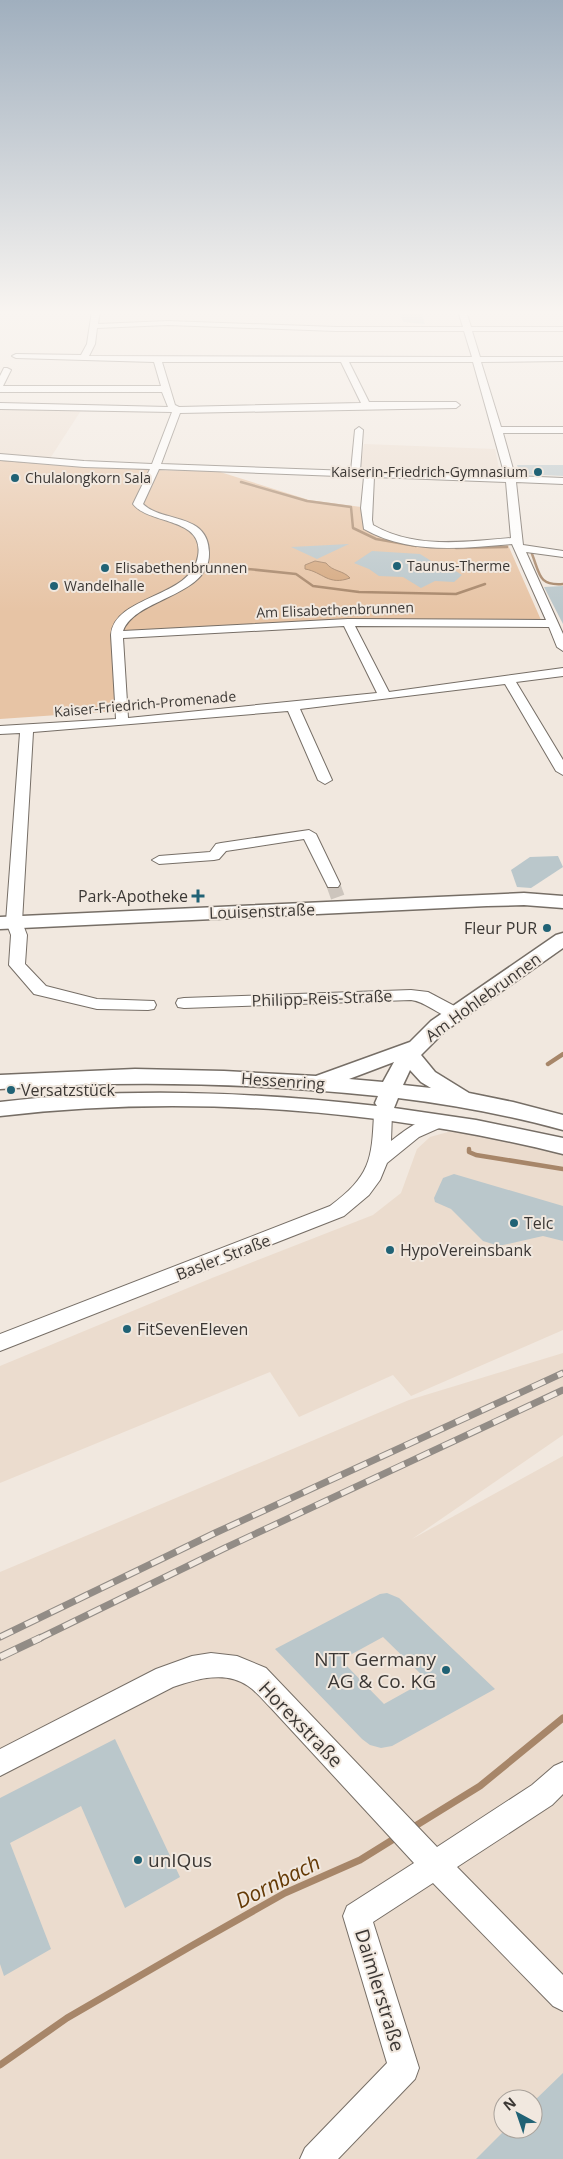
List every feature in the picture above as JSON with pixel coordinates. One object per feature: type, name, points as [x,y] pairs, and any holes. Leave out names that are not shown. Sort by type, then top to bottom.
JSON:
[{"type":"street","points":[[122,721],[117,635],[122,621],[191,578],[200,567],[205,552],[201,540],[188,525],[145,511],[138,504],[155,467],[175,412]]},
{"type":"street","points":[[492,412],[511,481],[517,545],[563,647]]},
{"type":"street","points":[[355,474],[359,430]]},
{"type":"street","points":[[498,430],[563,430]]},
{"type":"street","points":[[0,458],[155,467],[511,481],[563,481]]},
{"type":"street","points":[[370,475],[364,505],[368,527],[380,535],[397,541],[517,545],[563,554]]},
{"type":"street","points":[[348,622],[384,695]]},
{"type":"street","name":"Am Elisabethenbrunnen","points":[[117,635],[348,622],[553,624]]},
{"type":"street","name":"Kaiser-Friedrich-Promenade","points":[[0,730],[177,718],[292,706],[563,672]]},
{"type":"street","points":[[509,680],[563,770]]},
{"type":"street","points":[[292,706],[325,780]]},
{"type":"street","points":[[27,728],[22,828],[7,923],[19,936],[17,965],[40,990],[97,1004],[148,1005]]},
{"type":"street","points":[[159,860],[214,856],[221,846],[309,834],[333,884]]},
{"type":"street","name":"Louisenstraße","points":[[7,923],[339,903],[524,899],[562,894]]},
{"type":"street","name":"Am Hohlebrunnen","points":[[383,1113],[396,1074],[413,1051],[438,1026],[563,939]]},
{"type":"street","name":"Philipp-Reis-Straße","points":[[184,1003],[411,995],[422,996],[456,1014]]},
{"type":"street","points":[[316,1083],[413,1051],[428,1077],[472,1102]]},
{"type":"street","points":[[105,1076],[111,1085],[112,1091],[107,1100]]},
{"type":"street","name":"Hessenring","points":[[0,1082],[105,1076],[212,1076],[316,1083],[390,1090],[472,1102],[523,1112],[563,1123]]},
{"type":"street","name":"Hessenring","points":[[0,1109],[107,1100],[240,1100],[383,1113],[440,1121],[503,1132],[563,1146]]},
{"type":"street","name":"Basler Straße","points":[[0,1343],[337,1211],[361,1192],[373,1178],[381,1158],[383,1113]]},
{"type":"street","points":[[381,1158],[414,1133],[440,1121]]},
{"type":"street","name":"Horexstraße","points":[[0,1763],[164,1678],[192,1668],[211,1665],[237,1668],[257,1677],[280,1698],[381,1809],[563,1996]]},
{"type":"street","name":"Daimlerstraße","points":[[316,2159],[404,2068],[357,1916],[542,1795],[563,1775]]},
{"type":"shaded area","points":[[0,412],[80,412],[49,460],[0,455]]},
{"type":"shaded area","points":[[364,444],[495,449],[501,478],[359,474]]},
{"type":"shaded area","points":[[0,460],[150,470],[217,471],[309,500],[361,507],[365,527],[378,536],[394,541],[413,545],[454,547],[508,545],[541,620],[441,620],[113,633],[116,711],[0,719]]},
{"type":"shaded area","points":[[315,561],[326,563],[350,578],[342,580],[331,579],[305,569],[305,565]]},
{"type":"shaded area","points":[[477,1131],[563,1154],[563,1330],[411,1396],[393,1375],[299,1417],[270,1372],[0,1483],[0,1366],[212,1278],[373,1215],[401,1193],[417,1149],[430,1137],[448,1132]]},
{"type":"shaded area","points":[[563,1353],[563,1435],[412,1539],[563,1456],[563,2159],[0,2159],[0,1572],[409,1400]]},
{"type":"building","points":[[517,465],[563,465],[563,476],[520,474]]},
{"type":"building","points":[[349,544],[317,559],[291,547]]},
{"type":"building","name":"Taunus-Therme","points":[[372,551],[420,554],[436,564],[451,568],[462,575],[454,582],[435,581],[421,588],[403,577],[379,576],[369,569],[354,563]]},
{"type":"building","points":[[563,586],[563,624],[544,587]]},
{"type":"building","points":[[558,856],[563,867],[531,888],[517,887],[511,870],[530,857]]},
{"type":"building","name":"Telc","points":[[454,1174],[563,1206],[563,1241],[543,1236],[499,1246],[483,1241],[451,1209],[435,1202],[434,1198],[443,1178]]},
{"type":"building","name":"NTT Germany AG & Co. KG","points":[[387,1593],[399,1598],[495,1689],[392,1746],[381,1748],[370,1745],[362,1739],[275,1649],[380,1594]],"holes":[[[383,1637],[427,1680],[384,1704],[341,1660]]]},
{"type":"building","name":"unIQus","points":[[115,1739],[180,1877],[125,1908],[81,1806],[10,1843],[51,1949],[4,1976],[0,1964],[0,1798]]},
{"type":"building","points":[[563,2073],[563,2159],[476,2159],[496,2139],[543,2139],[543,2092]]},
{"type":"waterway","points":[[0,460],[43,463]]},
{"type":"waterway","points":[[136,468],[147,469]]},
{"type":"waterway","points":[[241,482],[307,501],[351,507],[353,528],[376,539],[416,546]]},
{"type":"waterway","points":[[456,548],[507,547]]},
{"type":"waterway","points":[[532,554],[544,581],[563,584]]},
{"type":"waterway","points":[[213,573],[248,569],[296,574],[313,586],[359,592],[456,594],[485,584]]},
{"type":"waterway","name":"Dornbach","points":[[548,1064],[563,1054]]},
{"type":"waterway","name":"Dornbach","points":[[469,1149],[469,1152],[476,1155],[563,1169]]},
{"type":"waterway","name":"Dornbach","points":[[412,1828],[480,1786],[563,1718]]},
{"type":"waterway","name":"Dornbach","points":[[0,2065],[67,2018],[193,1945],[285,1893],[360,1860],[397,1837]]},
{"type":"tunnel","points":[[333,884],[338,898]]},
{"type":"railway","points":[[0,1637],[215,1533],[563,1373]]},
{"type":"railway","points":[[38,1639],[225,1548],[563,1390]]},
{"type":"railway","points":[[0,1657],[40,1638]]},
{"type":"place","name":"Kaiserin-Friedrich-Gymnasium","points":[[538,472]]},
{"type":"place","name":"Chulalongkorn Sala","points":[[15,478]]},
{"type":"place","name":"Taunus-Therme","points":[[397,566]]},
{"type":"place","name":"Elisabethenbrunnen","points":[[105,568]]},
{"type":"place","name":"Wandelhalle","points":[[54,586]]},
{"type":"place","name":"Park-Apotheke","points":[[198,896]]},
{"type":"place","name":"Fleur PUR","points":[[547,928]]},
{"type":"place","name":"Versatzstück","points":[[11,1090]]},
{"type":"place","name":"Telc","points":[[514,1223]]},
{"type":"place","name":"HypoVereinsbank","points":[[390,1250]]},
{"type":"place","name":"FitSevenEleven","points":[[127,1329]]},
{"type":"place","name":"NTT Germany AG & Co. KG","points":[[446,1670]]},
{"type":"place","name":"unIQus","points":[[138,1860]]}]
